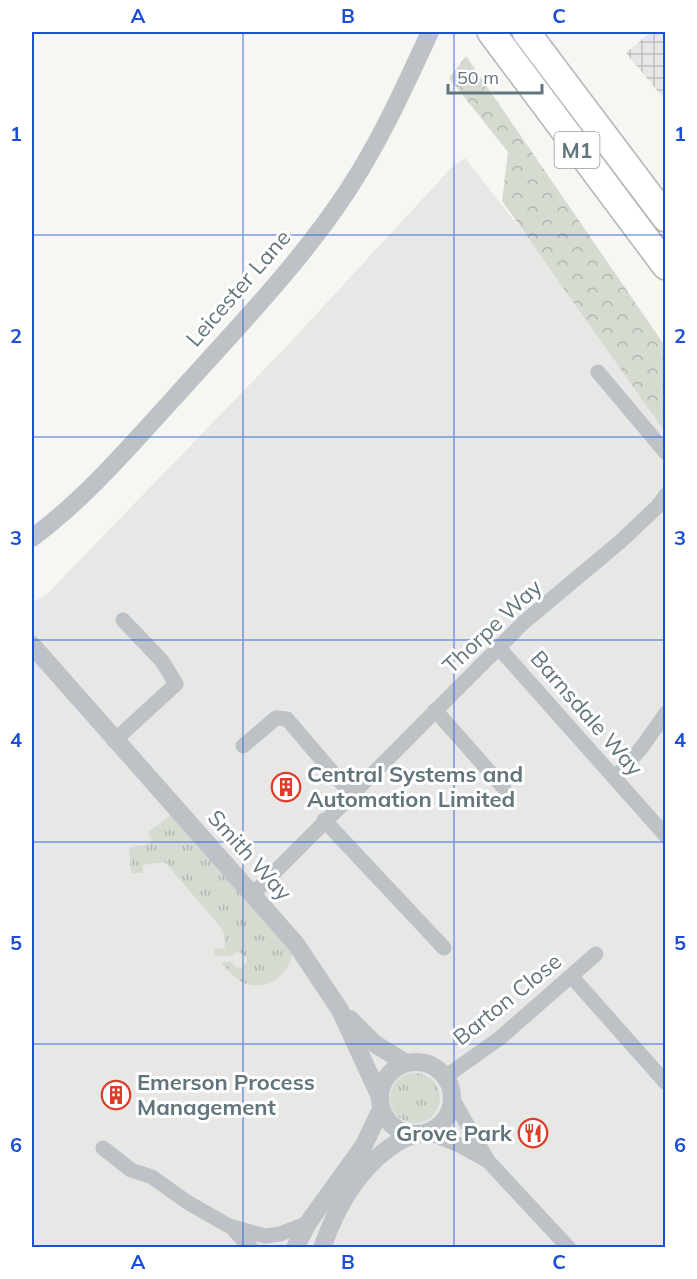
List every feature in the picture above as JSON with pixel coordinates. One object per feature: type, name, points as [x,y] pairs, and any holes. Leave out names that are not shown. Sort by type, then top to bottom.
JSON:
[{"type":"highway","name":"M1","points":[[491,32],[575,148],[666,266]]},
{"type":"highway","name":"M1","points":[[526,32],[666,218]]},
{"type":"street","name":"Leicester Lane","points":[[32,538],[50,525],[117,459],[206,363],[314,237],[367,159],[406,85],[430,32]]},
{"type":"street","points":[[597,372],[666,453]]},
{"type":"street","name":"Thorpe Way","points":[[253,894],[324,820],[523,623],[621,541],[658,506],[666,495]]},
{"type":"street","points":[[114,741],[176,684],[162,661],[123,620]]},
{"type":"street","name":"Smith Way","points":[[32,645],[114,741],[296,944],[340,1010],[380,1103]]},
{"type":"street","name":"Barnsdale Way","points":[[499,648],[666,836]]},
{"type":"street","points":[[435,710],[504,788]]},
{"type":"street","points":[[615,778],[642,747],[666,713]]},
{"type":"street","points":[[243,746],[276,718],[288,719],[351,794]]},
{"type":"street","points":[[324,820],[444,948]]},
{"type":"street","name":"Barton Close","points":[[445,1077],[500,1038],[596,954]]},
{"type":"street","points":[[572,976],[666,1083]]},
{"type":"street","name":"Smith Way","points":[[340,1010],[375,1044],[406,1063]]},
{"type":"street","points":[[295,1248],[308,1223],[364,1145],[380,1103],[387,1076],[406,1063],[419,1062],[431,1065],[445,1077],[452,1098],[488,1161],[568,1248]]},
{"type":"street","points":[[322,1248],[340,1208],[366,1169],[389,1146],[439,1126],[447,1116],[452,1098]]},
{"type":"street","points":[[380,1103],[394,1127],[459,1145],[488,1161]]},
{"type":"street","points":[[103,1148],[131,1170],[152,1177],[187,1202],[229,1226],[265,1236],[280,1234],[308,1223]]},
{"type":"street","points":[[229,1226],[251,1248]]},
{"type":"shaded area","points":[[651,32],[665,32],[665,100],[626,53]]},
{"type":"shaded area","points":[[465,158],[665,414],[665,1247],[32,1247],[32,602],[45,596],[285,348],[453,166]]},
{"type":"green space","points":[[466,56],[665,346],[665,432],[502,201],[508,152],[449,78]]},
{"type":"green space","points":[[171,815],[292,953],[287,969],[275,980],[267,984],[251,985],[242,982],[230,973],[221,962],[232,962],[235,967],[241,968],[247,962],[246,957],[238,951],[232,956],[215,956],[214,948],[225,949],[224,934],[221,928],[165,862],[143,865],[143,873],[131,873],[129,847],[145,845],[153,841],[148,832]]},
{"type":"green space","points":[[415,1073],[433,1080],[440,1098],[433,1116],[415,1123],[397,1116],[390,1098],[397,1080]]},
{"type":"place","name":"Central Systems and Automation Limited","points":[[286,787]]},
{"type":"place","name":"Emerson Process Management","points":[[116,1095]]},
{"type":"place","name":"Grove Park","points":[[533,1133]]}]
